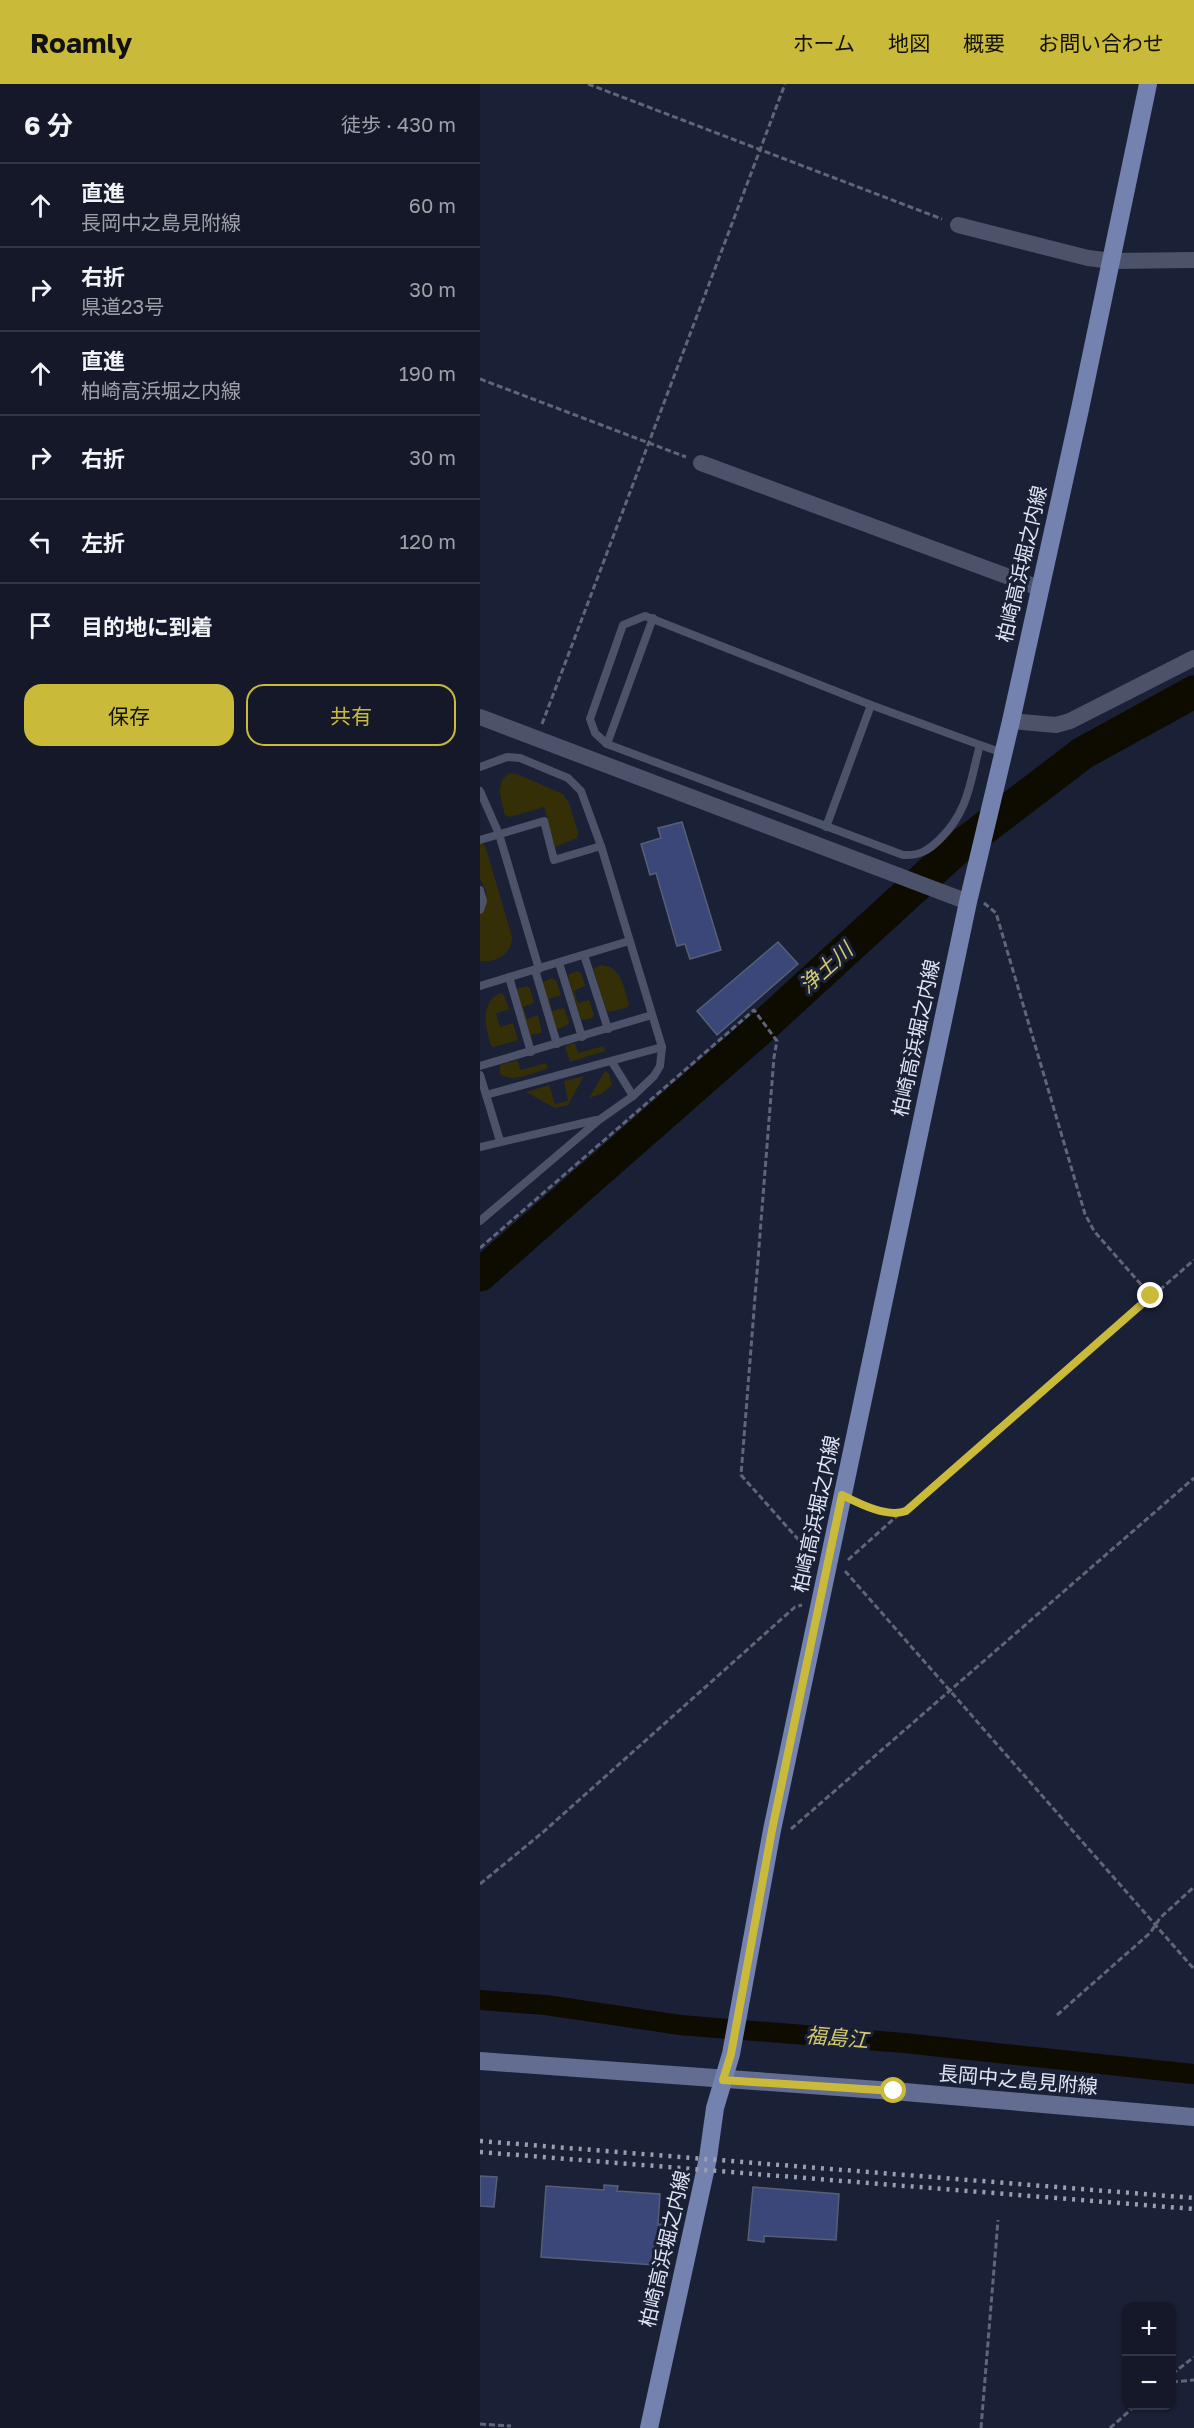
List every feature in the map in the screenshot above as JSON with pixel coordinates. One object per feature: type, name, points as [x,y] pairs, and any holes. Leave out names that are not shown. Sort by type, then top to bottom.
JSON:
[{"type":"main road","name":"柏崎高浜堀之内線","points":[[649,2428],[708,2158],[715,2108],[731,2054],[772,1830],[968,902],[1011,721],[1112,261],[1148,84]]},
{"type":"main road","name":"長岡中之島見附線","points":[[480,2061],[894,2091],[1194,2116]]},
{"type":"street","points":[[958,225],[1088,258],[1112,261],[1194,260]]},
{"type":"street","points":[[701,463],[1039,588]]},
{"type":"street","points":[[1011,721],[1056,724],[1070,721],[1194,658]]},
{"type":"street","points":[[480,717],[968,902]]},
{"type":"lane","points":[[980,745],[963,811],[949,830],[924,853],[903,855],[607,744],[595,733],[590,719],[623,625],[645,616],[871,705],[1003,753]]},
{"type":"lane","points":[[607,744],[653,618]]},
{"type":"lane","points":[[826,827],[871,705]]},
{"type":"lane","points":[[480,767],[507,757],[514,757],[568,778],[581,791],[601,846],[662,1047],[660,1066],[654,1076],[633,1096],[599,1120],[480,1221]]},
{"type":"lane","points":[[480,791],[499,834],[556,1044]]},
{"type":"lane","points":[[480,840],[544,821],[554,860],[601,846]]},
{"type":"lane","points":[[480,890],[483,901],[480,910]]},
{"type":"lane","points":[[480,986],[629,941]]},
{"type":"lane","points":[[584,955],[608,1029]]},
{"type":"lane","points":[[559,963],[582,1037]]},
{"type":"lane","points":[[509,977],[531,1052]]},
{"type":"lane","points":[[480,1066],[652,1015]]},
{"type":"lane","points":[[486,1095],[662,1047]]},
{"type":"lane","points":[[612,1062],[633,1096]]},
{"type":"lane","points":[[480,1075],[500,1141]]},
{"type":"lane","points":[[480,1147],[599,1120]]},
{"type":"path","points":[[588,84],[958,225]]},
{"type":"path","points":[[536,740],[785,84]]},
{"type":"path","points":[[480,379],[701,463]]},
{"type":"path","points":[[968,902],[985,903],[996,913],[1085,1214],[1094,1231],[1151,1296]]},
{"type":"path","points":[[480,1248],[754,1010],[777,1041],[741,1475],[826,1572]]},
{"type":"path","points":[[1194,1260],[906,1511],[898,1515],[841,1567],[1194,1969]]},
{"type":"path","points":[[772,1830],[792,1829],[1194,1478]]},
{"type":"path","points":[[842,1495],[861,1504],[898,1515]]},
{"type":"path","points":[[480,1884],[542,1833],[795,1607],[821,1599]]},
{"type":"path","points":[[1057,2015],[1142,1941],[1194,1887]]},
{"type":"path","points":[[981,2428],[998,2220]]},
{"type":"path","points":[[1176,2371],[1194,2357]]},
{"type":"path","points":[[1176,2382],[1194,2380]]},
{"type":"path","points":[[1110,2428],[1130,2410]]},
{"type":"path","points":[[480,2424],[511,2426]]},
{"type":"shaded area","points":[[510,773],[563,794],[569,803],[578,832],[577,838],[555,847],[544,807],[510,817],[505,815],[500,787]]},
{"type":"shaded area","points":[[480,843],[485,845],[512,937],[506,953],[497,959],[486,961],[480,961],[480,915],[486,900],[486,891],[480,879]]},
{"type":"shaded area","points":[[601,965],[613,969],[621,979],[628,1007],[610,1012],[606,1010],[594,972],[594,968]]},
{"type":"shaded area","points":[[578,971],[581,973],[585,986],[574,991],[578,1003],[589,1000],[594,1015],[584,1020],[581,1019],[568,978],[569,974]]},
{"type":"shaded area","points":[[552,978],[556,980],[561,995],[549,999],[552,1011],[564,1008],[569,1022],[558,1029],[555,1027],[542,986],[543,982]]},
{"type":"shaded area","points":[[527,986],[530,988],[534,1003],[523,1007],[527,1019],[538,1015],[542,1033],[530,1035],[517,992],[517,989]]},
{"type":"shaded area","points":[[501,993],[509,1009],[496,1014],[500,1027],[513,1023],[518,1040],[494,1047],[491,1046],[489,1039],[486,1015],[490,1002]]},
{"type":"shaded area","points":[[575,1043],[578,1053],[604,1046],[605,1051],[570,1062],[565,1046]]},
{"type":"shaded area","points":[[517,1060],[521,1070],[546,1063],[548,1068],[517,1078],[500,1074],[500,1065]]},
{"type":"shaded area","points":[[605,1071],[609,1074],[612,1085],[601,1094],[589,1098]]},
{"type":"shaded area","points":[[584,1076],[568,1105],[555,1108],[526,1092],[549,1085],[555,1104],[568,1101],[564,1081]]},
{"type":"building","points":[[682,822],[721,950],[690,959],[685,944],[677,946],[656,873],[650,875],[641,844],[661,838],[658,828]]},
{"type":"building","points":[[778,942],[798,964],[717,1035],[697,1011]]},
{"type":"building","points":[[480,2176],[497,2177],[494,2207],[480,2206]]},
{"type":"building","points":[[604,2185],[618,2186],[617,2191],[660,2194],[658,2224],[668,2225],[666,2248],[656,2247],[655,2265],[541,2257],[546,2186],[604,2190]]},
{"type":"building","points":[[753,2187],[839,2194],[836,2240],[764,2236],[764,2242],[748,2240]]},
{"type":"waterway","name":"浄土川","points":[[480,1275],[759,1030],[953,852],[1083,753],[1194,692]]},
{"type":"waterway","name":"福島江","points":[[480,2000],[546,2005],[680,2025],[904,2043],[1194,2074]]},
{"type":"railway","points":[[480,2141],[1194,2198]]},
{"type":"railway","points":[[480,2152],[1194,2209]]},
{"type":"route","points":[[894,2091],[723,2080],[731,2054],[772,1830],[842,1495],[861,1504],[898,1515],[906,1511],[1151,1296]]}]
